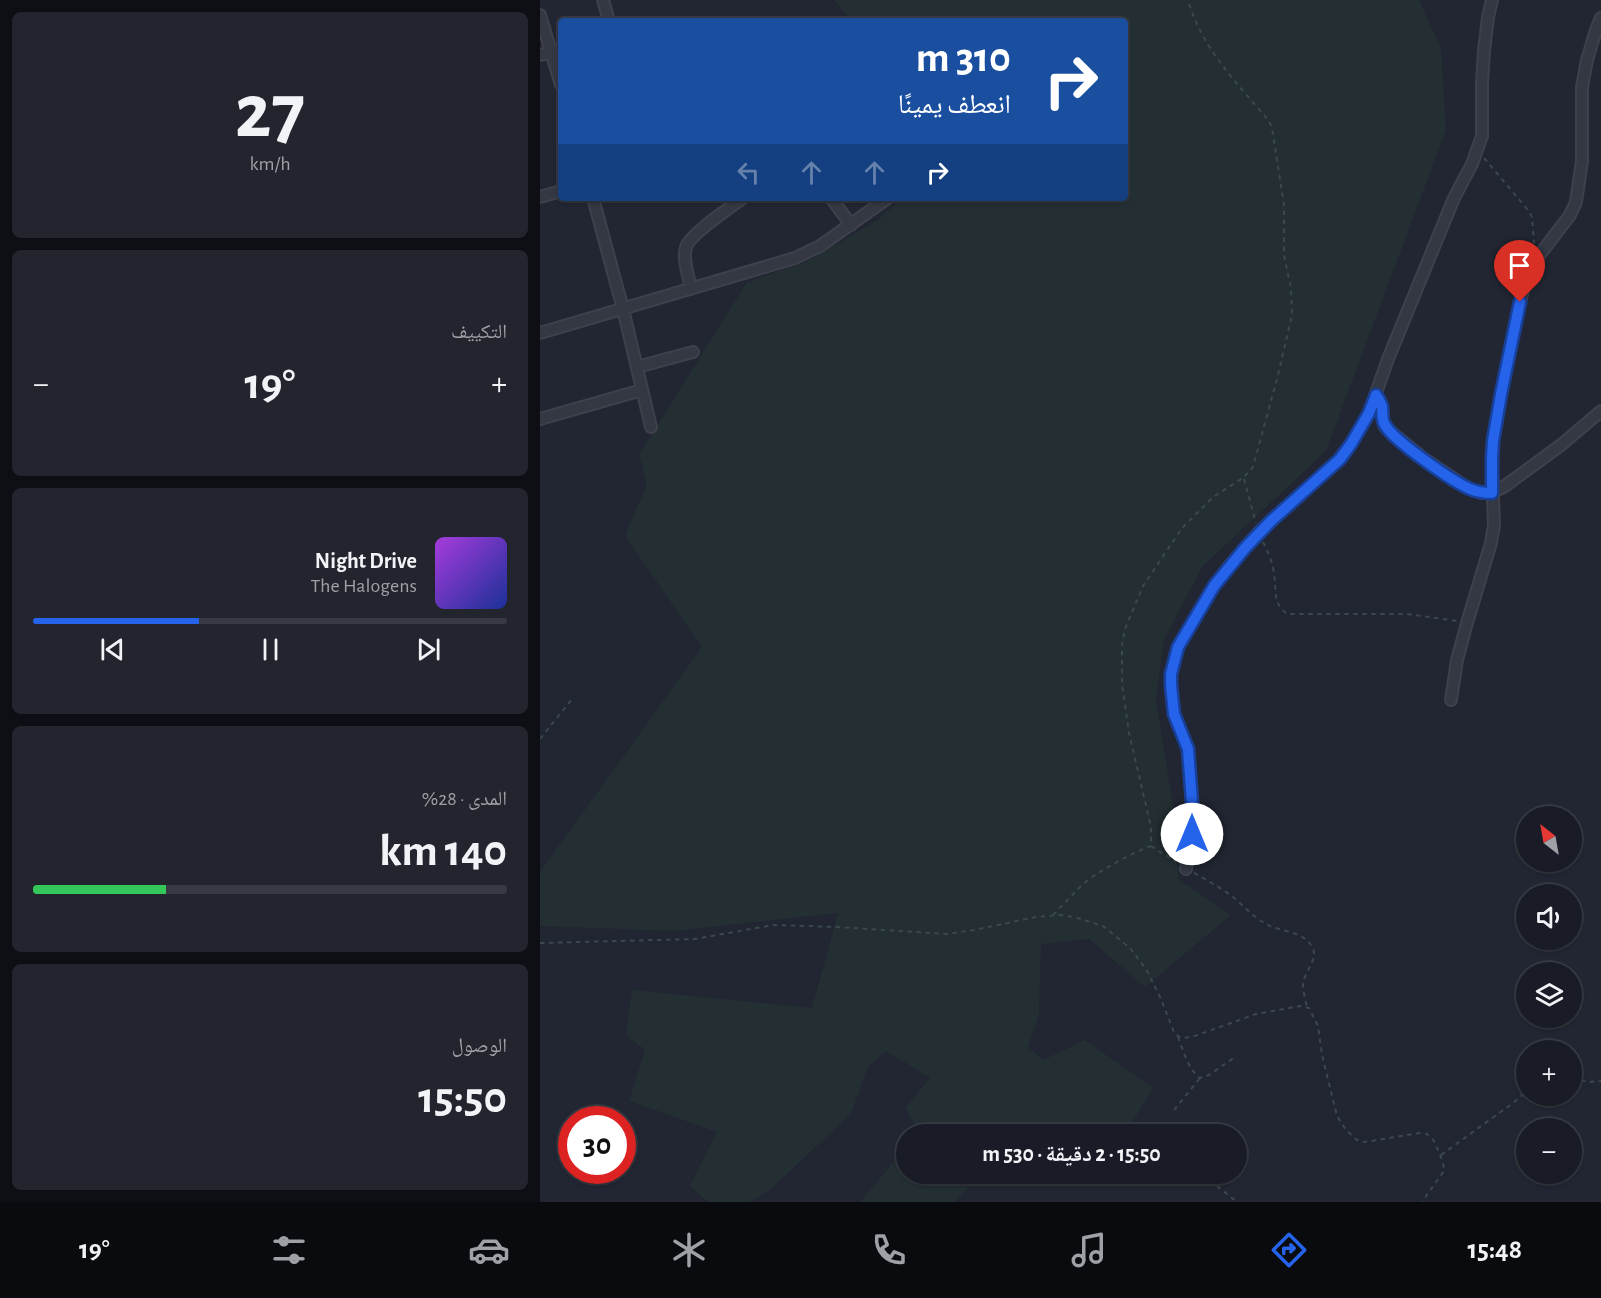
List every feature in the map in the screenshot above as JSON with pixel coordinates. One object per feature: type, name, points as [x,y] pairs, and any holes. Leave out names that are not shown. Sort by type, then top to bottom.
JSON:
[{"type":"street","points":[[603,0],[608,18]]},
{"type":"street","points":[[1186,868],[1192,834],[1190,771],[1188,749],[1174,714],[1171,674],[1178,647],[1208,596],[1230,565],[1259,532],[1340,459],[1369,413],[1388,359],[1482,136],[1484,51],[1492,0]]},
{"type":"street","points":[[540,15],[556,51],[540,55]]},
{"type":"street","points":[[1451,700],[1457,660],[1491,543],[1494,525],[1492,457],[1501,394],[1520,302],[1526,279],[1535,261],[1570,215],[1576,202],[1582,161],[1582,87],[1587,60],[1601,18]]},
{"type":"street","points":[[540,197],[558,192]]},
{"type":"street","points":[[594,201],[651,426]]},
{"type":"street","points":[[691,289],[685,256],[686,245],[695,234],[739,201]]},
{"type":"street","points":[[833,201],[851,225]]},
{"type":"street","points":[[540,333],[795,258],[820,246],[884,201]]},
{"type":"street","points":[[637,367],[693,352]]},
{"type":"street","points":[[540,419],[642,390]]},
{"type":"street","points":[[1376,395],[1382,407],[1385,427],[1423,459],[1468,488],[1481,493],[1492,493],[1522,475],[1601,411]]},
{"type":"path","points":[[1151,846],[1150,826],[1129,733],[1122,684],[1122,645],[1125,629],[1143,586],[1182,528],[1213,497],[1243,478],[1253,466],[1259,450],[1292,315],[1291,288],[1284,255],[1284,205],[1272,128],[1269,121],[1218,61],[1198,29],[1188,0]]},
{"type":"path","points":[[1477,150],[1532,217],[1535,261]]},
{"type":"path","points":[[1243,478],[1274,572],[1276,602],[1287,614],[1407,614],[1467,622]]},
{"type":"path","points":[[540,739],[572,699]]},
{"type":"path","points":[[1151,846],[1223,890],[1258,919],[1270,926],[1296,934],[1313,947],[1313,961],[1303,983],[1307,1007],[1318,1026],[1322,1055],[1337,1116],[1346,1130],[1357,1140],[1363,1142],[1419,1133],[1427,1134],[1434,1141],[1441,1155],[1444,1171],[1422,1202]]},
{"type":"path","points":[[1052,916],[1096,875],[1151,846]]},
{"type":"path","points":[[540,943],[695,939],[773,925],[947,934],[1036,917],[1074,917],[1103,926],[1130,948],[1146,969],[1190,1066],[1200,1078]]},
{"type":"path","points":[[1178,1037],[1192,1037],[1256,1014],[1300,1006],[1307,1007]]},
{"type":"path","points":[[1174,1110],[1200,1078],[1209,1076],[1235,1057]]},
{"type":"path","points":[[1582,1081],[1601,1081]]},
{"type":"path","points":[[1441,1155],[1516,1100]]},
{"type":"path","points":[[1217,1186],[1237,1202]]},
{"type":"shaded area","points":[[834,0],[1419,0],[1441,48],[1446,130],[1326,451],[1202,567],[1164,640],[1156,699],[1179,844],[1178,879],[1231,915],[1145,987],[1089,939],[1041,944],[1039,1016],[1028,1047],[1043,1060],[1085,1040],[1153,1088],[1131,1124],[915,1124],[905,1108],[930,1078],[886,1051],[868,1067],[851,1114],[771,1189],[750,1202],[708,1202],[690,1186],[717,1132],[629,1101],[645,1050],[626,1035],[632,990],[812,1008],[838,913],[674,931],[540,926],[540,872],[702,647],[625,536],[647,484],[639,455],[747,282],[806,262],[878,220],[899,201],[1128,201],[1128,18],[849,18]]},
{"type":"shaded area","points":[[896,1159],[896,1184],[972,1184],[955,1202],[860,1202]]},
{"type":"route","points":[[1192,834],[1188,749],[1174,714],[1171,685],[1171,674],[1178,647],[1185,633],[1214,586],[1259,532],[1340,459],[1360,430],[1376,395],[1382,407],[1385,427],[1402,442],[1423,459],[1468,488],[1481,493],[1492,493],[1493,441],[1520,302]]}]
